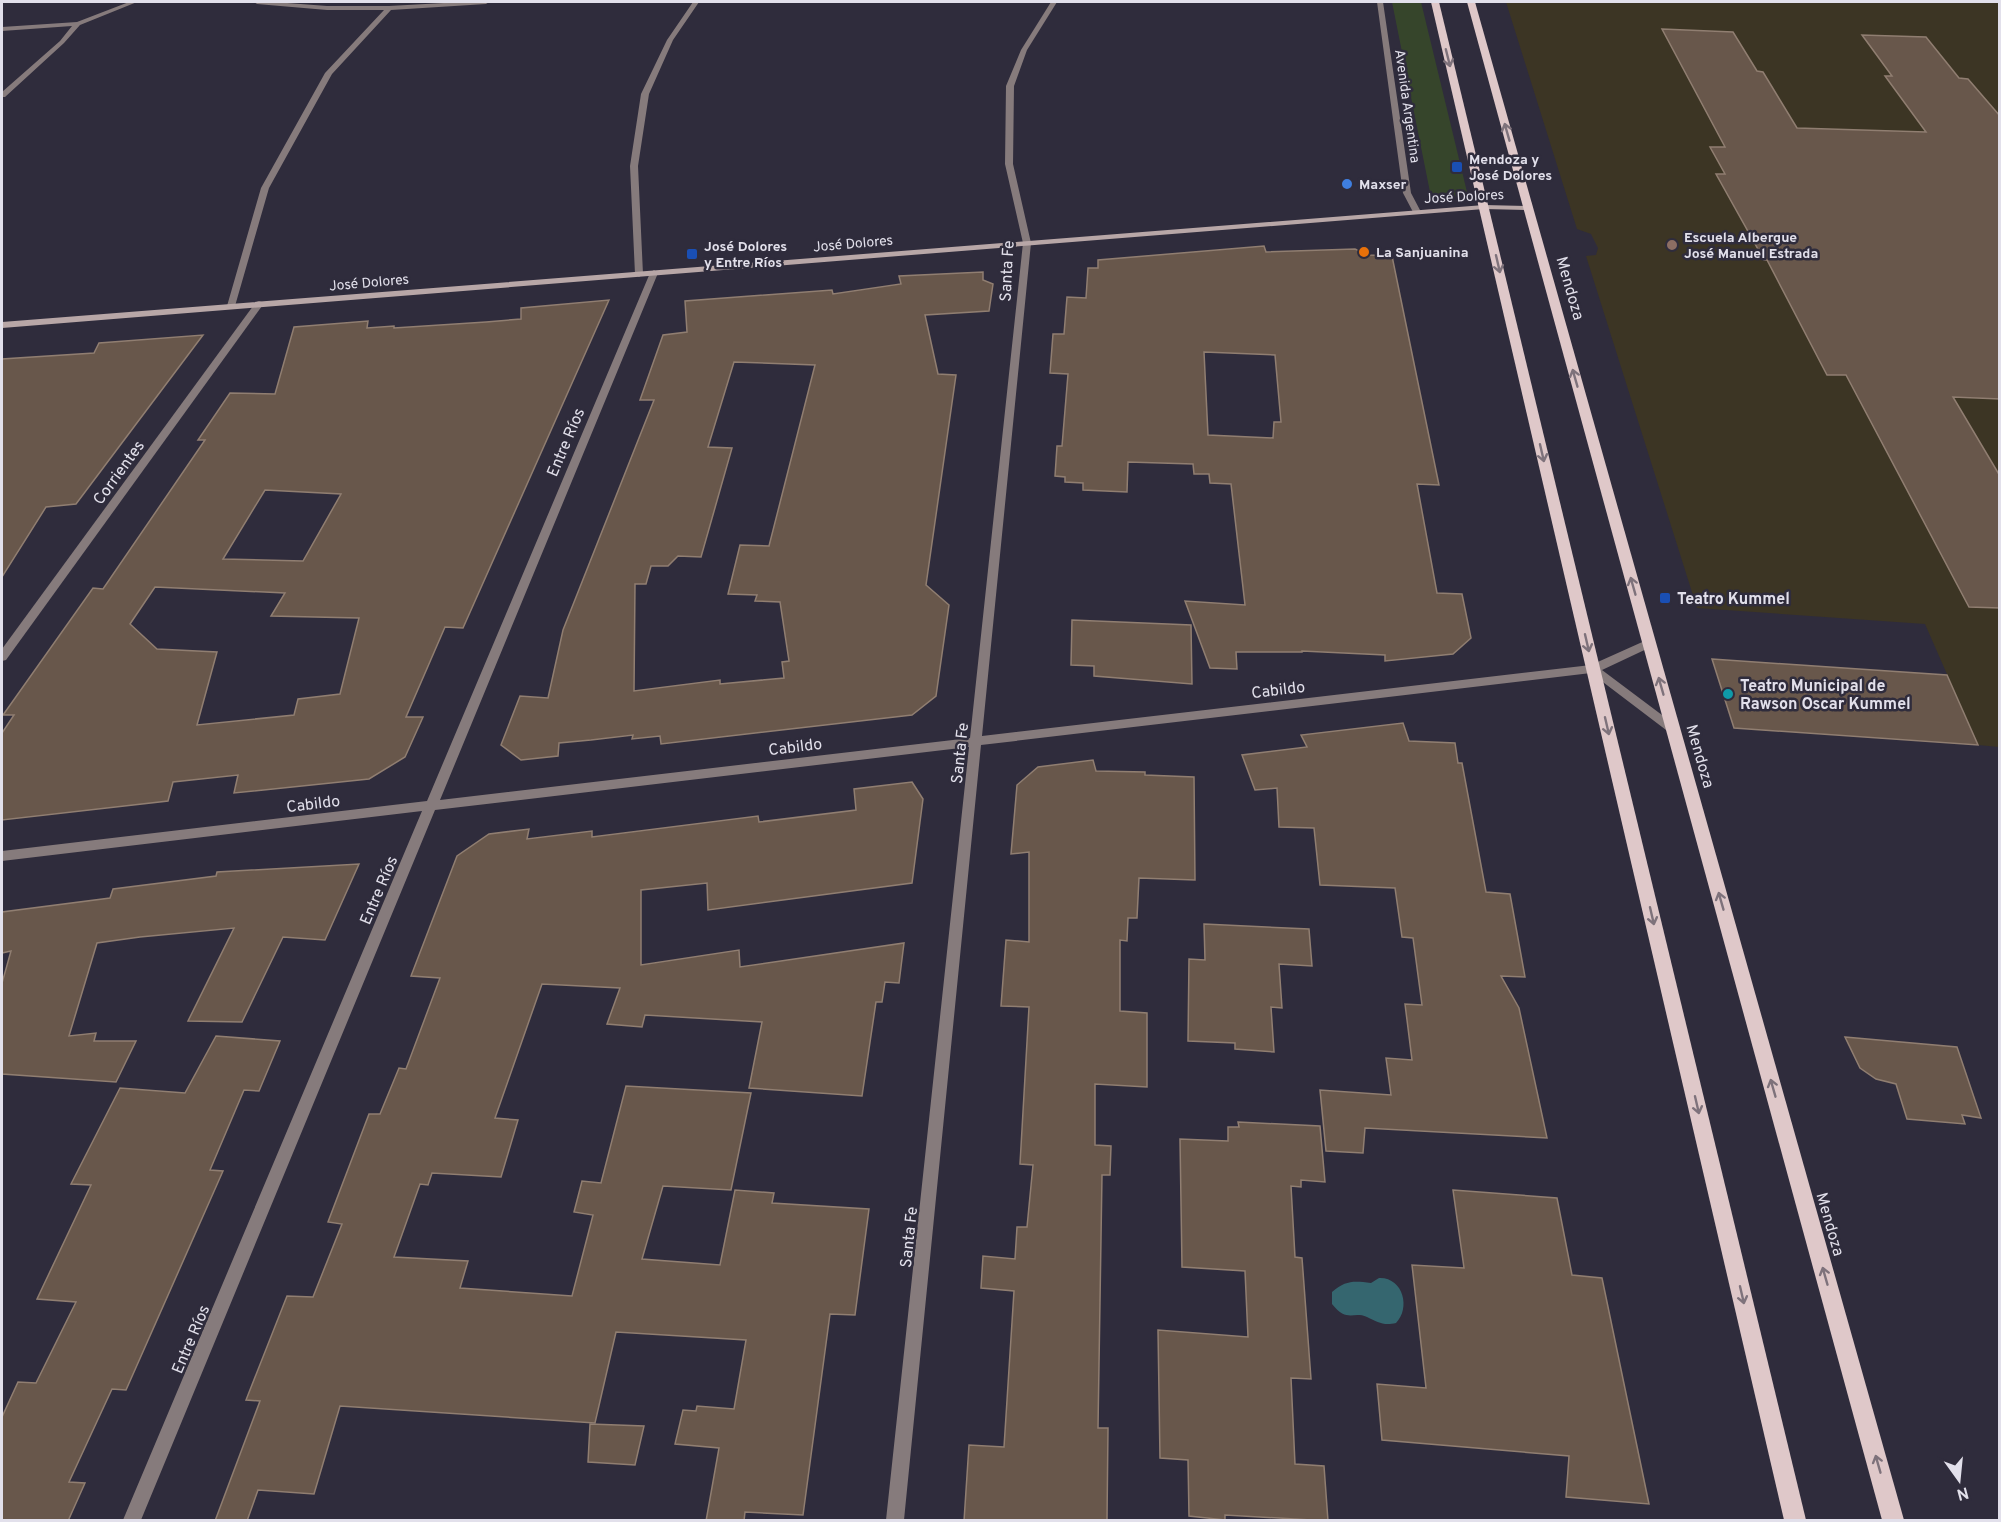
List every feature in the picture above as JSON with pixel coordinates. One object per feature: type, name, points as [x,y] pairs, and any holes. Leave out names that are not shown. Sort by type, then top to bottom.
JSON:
[{"type":"main road","points":[[1435,2],[1795,1521]]},
{"type":"main road","name":"Mendoza","points":[[1471,2],[1893,1521]]},
{"type":"street","points":[[2,29],[78,24],[134,2]]},
{"type":"street","points":[[256,2],[327,8],[389,8],[486,2]]},
{"type":"street","points":[[639,274],[634,166],[645,94],[670,40],[696,2]]},
{"type":"street","name":"Santa Fe","points":[[895,1521],[1027,243],[1009,164],[1010,86],[1024,50],[1054,2]]},
{"type":"street","name":"Avenida Argentina","points":[[1380,2],[1407,192],[1417,212]]},
{"type":"street","points":[[231,306],[265,188],[329,73],[389,8]]},
{"type":"street","points":[[2,95],[63,42],[78,24]]},
{"type":"street","name":"José Dolores","points":[[2,325],[1417,212],[1484,207],[1528,208]]},
{"type":"street","name":"Entre Ríos","points":[[132,1521],[654,273]]},
{"type":"street","name":"Corrientes","points":[[2,657],[259,304]]},
{"type":"street","name":"Cabildo","points":[[2,856],[1593,669],[1649,643]]},
{"type":"street","points":[[1593,669],[1674,729]]},
{"type":"shaded area","points":[[1392,2],[1421,2],[1467,192],[1463,195],[1443,197],[1430,192]]},
{"type":"shaded area","points":[[1506,2],[1999,2],[1999,747],[1978,745],[1925,624],[1697,608],[1586,256],[1596,255],[1598,248],[1591,234],[1577,229]]},
{"type":"shaded area","points":[[1379,1278],[1394,1282],[1402,1294],[1403,1310],[1396,1323],[1384,1324],[1362,1315],[1346,1315],[1332,1304],[1332,1292],[1342,1285],[1355,1282],[1371,1283]]},
{"type":"building","points":[[1662,29],[1733,32],[1757,71],[1763,72],[1797,128],[1926,132],[1885,76],[1892,76],[1862,35],[1926,37],[1959,78],[1968,79],[2000,116],[2000,399],[1953,397],[2000,476],[2000,608],[1969,607],[1846,375],[1827,375],[1767,260],[1764,260],[1716,174],[1725,174],[1710,147],[1725,147]]},
{"type":"building","points":[[1264,246],[1266,252],[1355,249],[1369,255],[1392,256],[1439,485],[1417,484],[1437,593],[1462,594],[1471,638],[1453,654],[1385,661],[1385,655],[1302,651],[1236,652],[1237,669],[1210,668],[1185,601],[1245,605],[1231,484],[1210,483],[1209,474],[1194,474],[1193,464],[1128,462],[1127,492],[1083,490],[1083,483],[1065,482],[1065,477],[1055,476],[1057,446],[1062,446],[1068,374],[1050,373],[1053,334],[1064,334],[1067,297],[1086,298],[1088,268],[1098,268],[1098,260]],"holes":[[[1204,352],[1275,355],[1281,422],[1274,422],[1273,438],[1208,435]]]},
{"type":"building","points":[[983,272],[983,280],[993,284],[989,311],[925,315],[938,374],[956,375],[926,585],[949,605],[936,696],[912,715],[661,744],[660,736],[632,739],[633,735],[559,743],[558,756],[521,760],[501,745],[520,696],[548,698],[563,630],[654,400],[640,400],[663,335],[687,332],[685,301],[832,290],[833,294],[901,284],[899,276]],"holes":[[[734,362],[815,365],[769,546],[740,545],[728,594],[757,595],[755,601],[780,602],[789,661],[782,662],[784,678],[720,684],[720,680],[634,691],[635,584],[646,584],[651,566],[668,566],[678,556],[701,557],[732,448],[708,447]]]},
{"type":"building","points":[[609,300],[463,628],[445,627],[406,717],[423,717],[405,757],[369,779],[234,793],[238,775],[173,782],[168,801],[2,820],[2,733],[14,715],[3,715],[93,588],[103,589],[205,440],[198,440],[230,393],[275,394],[294,327],[368,321],[367,328],[486,322],[521,319],[521,308]],"holes":[[[265,490],[341,494],[303,561],[223,559]],[[155,587],[285,593],[271,616],[359,618],[340,694],[298,699],[294,715],[197,725],[217,652],[157,649],[130,624]]]},
{"type":"building","points":[[203,335],[76,504],[46,507],[2,577],[2,359],[94,353],[99,343]]},
{"type":"building","points":[[1072,620],[1191,625],[1192,684],[1094,676],[1094,666],[1071,665]]},
{"type":"building","points":[[1712,659],[1947,675],[1978,745],[1734,728]]},
{"type":"building","points":[[1403,723],[1409,741],[1455,743],[1458,763],[1462,763],[1486,892],[1510,894],[1525,977],[1501,976],[1519,1008],[1547,1138],[1365,1128],[1363,1153],[1326,1151],[1320,1090],[1391,1095],[1386,1058],[1412,1060],[1405,1004],[1422,1005],[1413,938],[1402,937],[1395,888],[1320,885],[1314,828],[1279,827],[1277,788],[1255,790],[1242,755],[1307,747],[1301,735]]},
{"type":"building","points":[[1093,760],[1096,771],[1145,772],[1145,775],[1194,777],[1195,880],[1139,878],[1137,918],[1128,918],[1127,941],[1120,940],[1120,1011],[1147,1013],[1147,1087],[1095,1084],[1095,1145],[1111,1146],[1110,1175],[1102,1175],[1098,1428],[1108,1428],[1107,1521],[964,1521],[969,1445],[1004,1447],[1014,1291],[981,1288],[983,1256],[1015,1259],[1017,1227],[1027,1227],[1033,1165],[1020,1164],[1029,1007],[1001,1006],[1006,940],[1029,942],[1029,852],[1011,854],[1017,785],[1038,767]]},
{"type":"building","points":[[912,782],[923,799],[912,883],[708,910],[707,883],[641,890],[641,965],[739,950],[740,967],[904,943],[899,983],[885,982],[882,1002],[876,1002],[862,1096],[749,1088],[762,1022],[645,1015],[642,1027],[607,1024],[620,988],[542,984],[495,1118],[518,1120],[501,1177],[432,1173],[428,1185],[420,1184],[394,1257],[468,1261],[460,1288],[572,1296],[593,1215],[574,1212],[582,1181],[601,1183],[626,1086],[751,1093],[731,1190],[663,1186],[642,1259],[720,1265],[735,1190],[774,1193],[772,1203],[869,1209],[855,1315],[830,1314],[803,1515],[745,1512],[744,1521],[706,1521],[719,1448],[675,1444],[683,1410],[696,1411],[697,1406],[734,1409],[746,1340],[616,1332],[595,1423],[340,1406],[314,1494],[258,1490],[247,1521],[215,1521],[260,1401],[246,1400],[287,1296],[313,1297],[342,1224],[328,1222],[369,1114],[380,1114],[399,1068],[406,1069],[440,978],[411,976],[457,856],[489,834],[529,829],[527,839],[592,831],[592,837],[758,816],[759,822],[856,810],[854,789]]},
{"type":"building","points":[[359,864],[325,940],[283,937],[242,1022],[188,1021],[234,928],[97,943],[69,1036],[96,1033],[94,1041],[136,1041],[116,1082],[2,1074],[2,983],[11,951],[2,953],[2,912],[110,898],[113,889],[216,876],[217,872]]},
{"type":"building","points":[[1204,924],[1309,929],[1312,966],[1279,964],[1282,1008],[1271,1007],[1274,1052],[1235,1049],[1235,1043],[1188,1041],[1189,959],[1205,960]]},
{"type":"building","points":[[216,1036],[280,1041],[259,1091],[244,1090],[210,1170],[223,1171],[126,1390],[112,1389],[69,1482],[85,1483],[68,1521],[2,1521],[2,1417],[18,1382],[36,1383],[76,1302],[37,1299],[91,1185],[71,1184],[120,1088],[185,1093]]},
{"type":"building","points":[[1845,1037],[1957,1047],[1981,1118],[1962,1115],[1965,1124],[1907,1119],[1896,1084],[1876,1079],[1860,1068]]},
{"type":"building","points":[[1238,1122],[1320,1126],[1325,1182],[1301,1180],[1301,1187],[1291,1186],[1295,1257],[1302,1258],[1311,1379],[1291,1378],[1295,1464],[1324,1466],[1328,1521],[1225,1515],[1225,1520],[1189,1516],[1188,1460],[1160,1458],[1158,1330],[1248,1337],[1245,1271],[1182,1267],[1180,1139],[1228,1141],[1228,1127],[1239,1127]]},
{"type":"building","points":[[1453,1190],[1557,1198],[1572,1275],[1602,1278],[1649,1504],[1566,1497],[1569,1456],[1382,1440],[1377,1384],[1426,1388],[1412,1265],[1464,1268]]},
{"type":"building","points":[[590,1424],[644,1426],[635,1465],[588,1462]]},
{"type":"place","name":"Mendoza y José Dolores","points":[[1457,167]]},
{"type":"place","name":"Maxser","points":[[1347,184]]},
{"type":"place","name":"Escuela Albergue José Manuel Estrada","points":[[1672,245]]},
{"type":"place","name":"La Sanjuanina","points":[[1364,252]]},
{"type":"place","name":"José Dolores y Entre Ríos","points":[[692,254]]},
{"type":"place","name":"Teatro Kummel","points":[[1665,598]]},
{"type":"place","name":"Teatro Municipal de Rawson Oscar Kummel","points":[[1728,694]]}]
